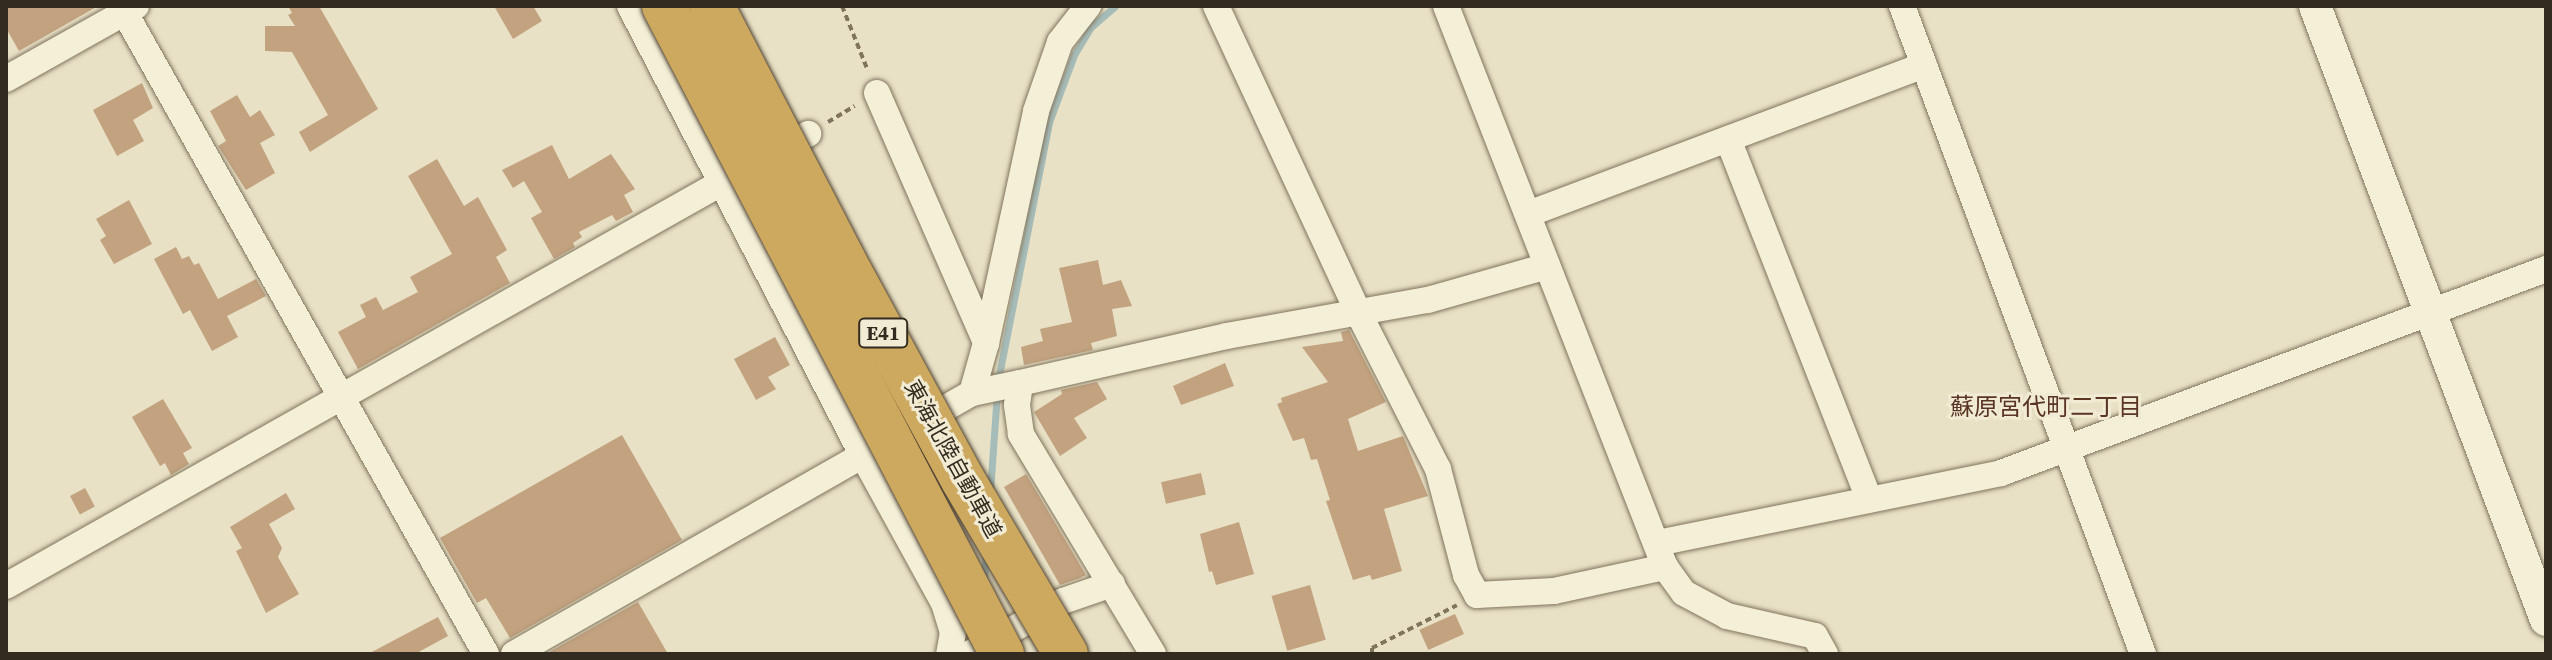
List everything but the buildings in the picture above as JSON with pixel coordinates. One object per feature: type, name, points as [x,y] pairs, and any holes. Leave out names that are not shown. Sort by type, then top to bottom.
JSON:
[{"type":"highway","name":"東海北陸自動車道","points":[[664,6],[987,650]]},
{"type":"highway","name":"東海北陸自動車道","points":[[712,6],[963,480],[1066,654]]},
{"type":"street","points":[[630,6],[862,454],[944,603],[953,632],[949,654]]},
{"type":"street","points":[[975,392],[1036,111],[1060,42],[1088,6]]},
{"type":"street","points":[[1216,6],[1358,312],[1438,469],[1466,575],[1477,595],[1554,591],[1662,555],[1869,499],[2001,473],[2546,269]]},
{"type":"street","points":[[1446,6],[1662,555],[1684,593],[1727,616],[1815,636],[1825,654]]},
{"type":"street","points":[[1902,6],[2143,654]]},
{"type":"street","points":[[2315,6],[2427,313],[2546,620]]},
{"type":"street","points":[[6,79],[127,8],[339,396],[486,654]]},
{"type":"street","points":[[1528,214],[1924,65]]},
{"type":"street","points":[[877,93],[986,343]]},
{"type":"street","points":[[6,586],[808,134]]},
{"type":"street","points":[[1728,139],[1869,499]]},
{"type":"street","points":[[514,654],[975,392],[1227,336],[1428,300],[1547,266]]},
{"type":"street","points":[[1014,384],[1021,434],[1153,654]]},
{"type":"street","points":[[987,650],[1063,601],[1112,584]]},
{"type":"path","points":[[808,134],[877,93],[842,6]]},
{"type":"path","points":[[1372,654],[1372,648],[1477,595]]},
{"type":"waterway","points":[[998,380],[1049,122],[1074,55],[1091,27],[1115,6]]},
{"type":"waterway","points":[[990,492],[997,393]]},
{"type":"waterway","points":[[984,580],[986,552]]},
{"type":"district","name":"蘇原宮代町二丁目","points":[[2046,407]]}]
